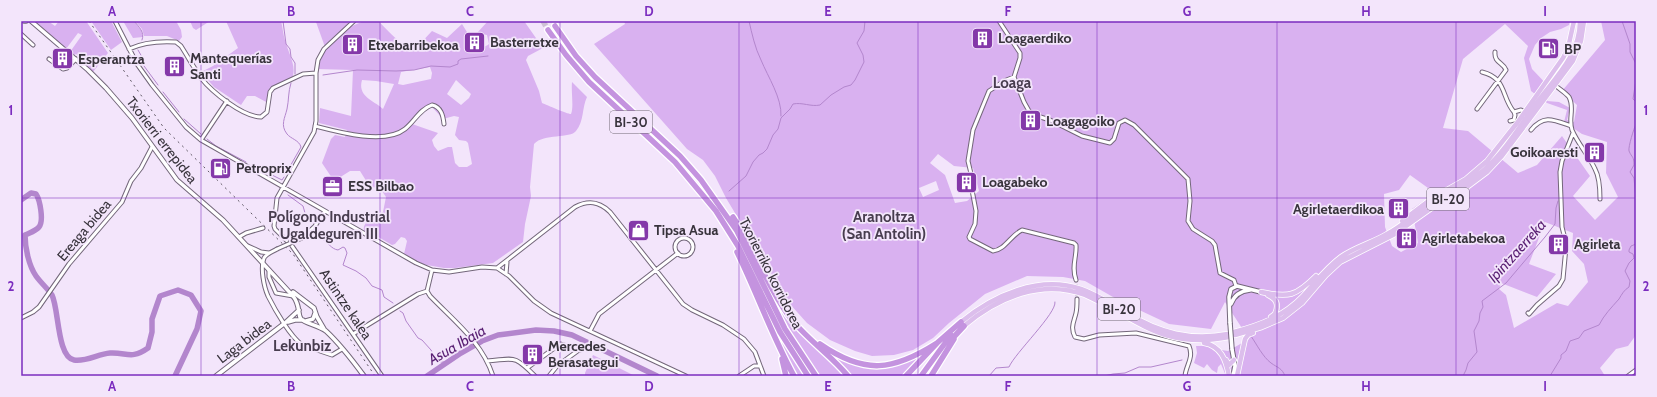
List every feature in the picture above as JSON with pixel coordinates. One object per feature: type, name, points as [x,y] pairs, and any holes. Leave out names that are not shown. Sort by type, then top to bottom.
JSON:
[{"type":"highway","name":"Txorierriko korridorea","points":[[555,26],[576,56],[595,77],[680,156],[701,180],[737,231],[786,329],[816,376]]},
{"type":"highway","name":"Txorierriko korridorea","points":[[548,30],[566,55],[589,82],[675,162],[716,211],[738,246],[780,332],[808,376]]},
{"type":"highway","points":[[701,180],[719,199],[738,224],[780,303],[799,328],[848,376]]},
{"type":"highway","points":[[716,211],[747,272],[778,345],[794,376]]},
{"type":"highway","points":[[799,328],[821,345],[844,359],[859,363],[884,366],[902,362],[919,354],[963,324]]},
{"type":"highway","points":[[931,376],[963,324]]},
{"type":"highway","name":"BI-20","points":[[921,376],[935,355],[963,324]]},
{"type":"highway","name":"BI-20","points":[[925,376],[963,324]]},
{"type":"highway","points":[[906,376],[937,343]]},
{"type":"highway","points":[[778,345],[786,376]]},
{"type":"main road","points":[[1384,236],[1418,208],[1466,179],[1478,169],[1500,145],[1525,112],[1566,52],[1574,21]]},
{"type":"main road","name":"BI-20","points":[[1580,21],[1578,40],[1570,59],[1489,164],[1466,184],[1429,205],[1384,236],[1356,248],[1338,260],[1323,273],[1293,306],[1280,315],[1260,325],[1235,334],[1262,327],[1277,321],[1295,309],[1340,262],[1395,234],[1433,207],[1477,180],[1502,156],[1576,55],[1582,38],[1584,21]]},
{"type":"main road","points":[[1261,292],[1284,296],[1297,292],[1303,289],[1333,260],[1338,260]]},
{"type":"main road","name":"BI-20","points":[[1057,285],[1087,291],[1144,323],[1167,332],[1181,336],[1201,337],[1228,335],[1223,338],[1192,341],[1161,334],[1138,324],[1085,295],[1056,289],[1036,290],[1007,299],[985,310],[963,324],[983,306],[1005,294],[1032,286],[1057,285]]},
{"type":"main road","points":[[1260,325],[1275,314],[1277,306],[1274,299],[1261,292]]},
{"type":"main road","points":[[1237,376],[1245,339],[1248,335],[1277,321]]},
{"type":"main road","points":[[1223,338],[1220,342],[1220,346],[1228,365],[1231,365],[1234,360]]},
{"type":"main road","points":[[1192,341],[1215,346],[1221,353],[1229,376]]},
{"type":"street","name":"Txorierri errepidea","points":[[31,21],[76,59],[116,98],[182,185],[217,215],[247,245],[298,301],[300,310],[299,315],[304,321],[316,325],[327,332]]},
{"type":"street","points":[[115,21],[137,64],[152,85],[186,127],[201,140],[416,264],[432,270],[449,272],[482,267],[496,268],[506,274],[542,307],[686,376]]},
{"type":"street","points":[[287,241],[275,229],[273,222],[274,209],[276,200],[311,138],[315,126],[316,73],[318,60],[324,49],[354,21]]},
{"type":"street","points":[[999,21],[1020,53],[1014,77],[1029,111],[1034,115],[1050,120],[1082,136],[1110,143],[1114,139],[1120,123],[1125,120],[1130,122],[1161,151],[1170,163],[1188,179],[1190,208],[1188,217],[1190,225],[1193,230],[1212,241],[1215,245],[1220,274],[1234,280],[1236,286]]},
{"type":"street","points":[[21,34],[33,45]]},
{"type":"street","points":[[129,49],[141,44],[176,42],[181,46],[201,78],[212,90],[227,101],[257,117],[265,115],[269,108],[270,92],[273,88],[303,74],[316,73]]},
{"type":"street","points":[[1477,109],[1506,70],[1506,68],[1495,58],[1495,52]]},
{"type":"street","points":[[49,59],[63,69],[67,68],[76,59]]},
{"type":"street","points":[[1482,72],[1492,74],[1499,81],[1514,112],[1515,116],[1512,121]]},
{"type":"street","points":[[1014,77],[989,90],[973,130],[968,161],[973,182],[972,190],[976,211],[975,224],[969,237],[970,239],[993,251],[1001,249],[1016,233],[1022,230],[1074,243],[1076,245],[1074,261],[1074,273],[1076,280]]},
{"type":"street","points":[[1555,85],[1568,96],[1573,110],[1570,122],[1573,133],[1587,158],[1596,170],[1601,190],[1600,199]]},
{"type":"street","points":[[201,140],[227,101]]},
{"type":"street","points":[[315,126],[350,135],[388,136],[403,131],[423,110],[432,105],[438,107],[441,111],[444,116],[444,124]]},
{"type":"street","points":[[1514,112],[1521,110],[1525,112]]},
{"type":"street","points":[[1531,130],[1538,122],[1544,119],[1571,126]]},
{"type":"street","points":[[1528,313],[1529,314],[1559,286],[1563,279],[1566,247],[1562,226],[1560,172],[1562,161],[1573,133]]},
{"type":"street","name":"Ereaga bidea","points":[[21,318],[36,310],[47,297],[69,264],[122,202],[131,181],[141,168],[152,147]]},
{"type":"street","points":[[496,268],[506,262],[575,207],[584,203],[592,202],[601,205],[610,212],[683,304],[736,332],[752,348],[764,376]]},
{"type":"street","points":[[325,211],[315,226],[302,238],[266,255],[268,294],[285,323],[298,342],[302,345],[332,354],[342,349]]},
{"type":"street","points":[[239,237],[246,233],[263,228]]},
{"type":"street","points":[[686,238],[691,241],[693,247],[691,253],[686,256],[678,253],[675,248],[678,240],[686,238]]},
{"type":"street","points":[[247,245],[261,252],[270,253]]},
{"type":"street","name":"Astintze kalea","points":[[292,246],[382,376]]},
{"type":"street","points":[[590,330],[599,314],[678,253]]},
{"type":"street","points":[[506,262],[506,274]]},
{"type":"street","name":"Txorierri errepidea","points":[[266,267],[298,298],[314,308],[327,332],[364,376]]},
{"type":"street","points":[[266,267],[276,293],[293,296]]},
{"type":"street","points":[[432,270],[427,291],[474,342],[487,361],[493,376]]},
{"type":"street","points":[[1236,286],[1261,292]]},
{"type":"street","points":[[1233,376],[1234,360],[1230,323],[1230,291],[1236,286]]},
{"type":"street","points":[[1230,308],[1232,300],[1238,294],[1246,290],[1255,290]]},
{"type":"street","points":[[353,334],[418,294],[427,291]]},
{"type":"street","points":[[1077,299],[1076,314],[1072,324],[1075,337],[1084,338],[1099,335],[1136,333],[1189,346],[1191,357],[1185,376]]},
{"type":"street","points":[[300,310],[304,305],[309,305]]},
{"type":"street","name":"Laga bidea","points":[[216,376],[300,310]]},
{"type":"street","points":[[285,323],[295,320],[304,321],[313,319],[315,312]]},
{"type":"street","points":[[527,368],[560,344],[581,349],[557,366],[549,376]]},
{"type":"street","points":[[753,367],[757,357]]},
{"type":"street","points":[[487,361],[512,358],[521,363],[534,376]]},
{"type":"street","points":[[739,376],[753,367],[759,366]]},
{"type":"street","points":[[753,367],[762,372]]},
{"type":"street","points":[[1628,376],[1636,370]]},
{"type":"shaded area","points":[[33,21],[48,21],[55,26],[59,21],[86,21],[108,53],[93,72],[85,65],[87,63],[76,54],[74,55],[70,52],[82,35],[78,33],[66,49]]},
{"type":"shaded area","points":[[91,21],[111,21],[122,42],[111,50]]},
{"type":"shaded area","points":[[123,21],[134,21],[141,30],[143,37],[133,38]]},
{"type":"shaded area","points":[[135,21],[176,21],[181,30],[182,37],[179,41],[167,36],[144,36],[142,29]]},
{"type":"shaded area","points":[[190,21],[210,21],[196,30],[193,28]]},
{"type":"shaded area","points":[[226,21],[281,21],[284,38],[294,70],[292,79],[277,84],[271,88],[268,103],[255,96],[247,96],[241,105],[214,87],[201,72],[213,66],[238,48]]},
{"type":"shaded area","points":[[346,21],[352,26],[364,21],[379,21],[411,51],[416,48],[432,31],[447,38],[462,24],[470,37],[465,45],[465,49],[478,49],[489,44],[487,35],[477,33],[488,21],[524,21],[543,48],[528,56],[526,60],[539,91],[542,103],[571,114],[572,82],[587,97],[582,119],[576,131],[568,135],[544,138],[534,144],[530,187],[531,196],[523,242],[493,263],[444,268],[421,264],[404,254],[407,241],[405,238],[401,237],[395,244],[392,245],[375,235],[364,231],[365,224],[367,222],[383,212],[386,197],[380,188],[370,187],[360,171],[350,171],[334,181],[322,163],[331,139],[335,135],[345,137],[347,130],[319,123],[320,108],[351,116],[353,70],[316,69],[315,71],[325,47],[316,22]],"holes":[[[430,67],[432,73],[431,79],[403,85],[398,84],[401,72]],[[362,80],[394,84],[383,109],[364,95],[361,86]],[[456,80],[471,94],[469,98],[461,105],[447,94]],[[427,105],[432,107],[443,119],[454,116],[459,117],[455,135],[459,140],[466,141],[468,143],[472,164],[467,167],[459,167],[455,163],[452,147],[438,151],[434,146],[432,140],[438,133],[412,124],[411,120]]]},
{"type":"shaded area","points":[[624,21],[1570,21],[1569,25],[1550,32],[1541,38],[1535,45],[1529,59],[1532,69],[1553,91],[1547,101],[1559,102],[1570,108],[1567,120],[1574,122],[1577,105],[1562,91],[1605,40],[1601,21],[1636,21],[1636,335],[1628,346],[1616,349],[1600,368],[1605,376],[1226,376],[1221,364],[1218,367],[1217,373],[1207,364],[1204,368],[1194,363],[1197,353],[1196,346],[1206,346],[1228,351],[1249,339],[1225,302],[1211,329],[1169,324],[1120,301],[1085,281],[1063,277],[1027,276],[985,294],[933,338],[913,350],[894,355],[872,356],[855,351],[830,340],[807,323],[789,303],[726,198],[715,176],[703,160],[687,149],[594,44],[625,24]],"holes":[[[1505,24],[1528,46],[1524,58],[1531,91],[1547,103],[1567,110],[1564,122],[1582,134],[1607,142],[1606,173],[1618,197],[1595,220],[1573,196],[1590,176],[1562,136],[1537,165],[1518,173],[1468,131],[1443,128],[1463,59]],[[938,154],[954,166],[973,168],[979,191],[967,201],[955,203],[945,175],[930,163]],[[1410,175],[1435,193],[1412,209],[1418,243],[1401,252],[1392,246],[1385,227],[1384,194],[1399,190]],[[936,181],[939,190],[923,197],[919,188]],[[1545,222],[1573,233],[1572,251],[1584,264],[1588,282],[1568,306],[1557,303],[1514,328],[1506,295],[1499,289],[1501,283],[1537,297],[1556,274],[1529,264]]]},
{"type":"shaded area","points":[[779,306],[788,320],[845,376],[819,376],[798,345],[778,307]]},
{"type":"shaded area","points":[[768,313],[786,347],[805,376],[796,376]]},
{"type":"shaded area","points":[[830,354],[842,360],[864,366],[875,367],[897,364],[921,356],[902,376],[851,376]]},
{"type":"shaded area","points":[[593,355],[635,376],[585,376]]},
{"type":"waterway","points":[[134,21],[143,34],[142,40]]},
{"type":"waterway","points":[[283,21],[286,44],[290,49],[291,57],[295,63],[295,74]]},
{"type":"waterway","points":[[749,21],[757,51],[777,95],[781,109],[781,116]]},
{"type":"waterway","points":[[729,191],[746,176],[753,162],[767,149],[773,135],[778,129],[781,118],[793,104],[820,105],[831,95],[844,87],[851,85],[864,62],[863,55],[857,43],[864,31],[865,21]]},
{"type":"waterway","points":[[1622,21],[1630,44],[1630,52],[1636,64]]},
{"type":"waterway","points":[[138,50],[142,57]]},
{"type":"waterway","points":[[323,75],[357,70],[396,71],[414,70],[431,66],[450,67],[458,64],[458,61],[461,59],[488,56]]},
{"type":"waterway","points":[[144,66],[158,85]]},
{"type":"waterway","points":[[1636,80],[1633,99],[1636,102],[1636,122]]},
{"type":"waterway","points":[[288,170],[301,147],[299,143],[287,134],[284,128],[291,83]]},
{"type":"waterway","points":[[163,92],[179,112]]},
{"type":"waterway","points":[[184,119],[201,134]]},
{"type":"waterway","points":[[1636,124],[1629,149],[1634,160],[1634,165],[1630,172],[1634,178],[1636,199]]},
{"type":"waterway","points":[[207,139],[216,146],[246,162]]},
{"type":"waterway","points":[[256,167],[282,180],[284,177]]},
{"type":"waterway","name":"Asua Ibaia","points":[[21,200],[31,193],[36,194],[39,201],[41,210],[39,227],[25,235],[29,262],[38,279],[52,295],[61,342],[68,357],[78,360],[110,353],[133,355],[142,352],[148,348],[152,332],[152,319],[160,296],[178,290],[191,295],[201,311],[197,329],[175,376]]},
{"type":"waterway","points":[[288,195],[303,206],[305,213],[313,223]]},
{"type":"waterway","name":"Ipintzaerreka","points":[[1463,376],[1468,363],[1477,352],[1474,331],[1483,307],[1482,301],[1506,283],[1555,224],[1558,201]]},
{"type":"waterway","points":[[318,230],[322,239],[333,248],[338,250],[343,247],[345,248],[347,253],[343,265],[366,278],[372,286],[382,290],[384,297],[393,303]]},
{"type":"waterway","points":[[1550,376],[1561,358],[1561,355],[1566,351],[1570,341],[1579,338],[1584,331],[1599,325],[1624,291],[1629,287],[1630,281],[1625,271],[1629,263],[1634,258],[1633,254],[1629,252],[1629,250],[1631,246],[1636,244]]},
{"type":"waterway","points":[[989,376],[996,368],[1009,367],[1019,352],[1050,315],[1055,302]]},
{"type":"waterway","points":[[400,311],[403,313],[406,321],[418,338],[422,340],[431,350],[436,359],[441,362],[447,362]]},
{"type":"waterway","name":"Asua Ibaia","points":[[427,376],[482,341],[498,335],[536,330],[554,331],[572,335],[657,376]]},
{"type":"waterway","points":[[1251,336],[1265,358],[1281,370],[1285,376]]},
{"type":"waterway","points":[[1104,376],[1125,373],[1139,367],[1151,367],[1182,360]]},
{"type":"tunnel","points":[[543,21],[548,30]]},
{"type":"tunnel","points":[[1076,280],[1077,299]]},
{"type":"railway","points":[[89,21],[164,128],[293,254],[375,376]]},
{"type":"place","name":"Loagaerdiko","points":[[983,38]]},
{"type":"place","name":"Basterretxe","points":[[475,42]]},
{"type":"place","name":"Etxebarribekoa","points":[[353,45]]},
{"type":"place","name":"BP","points":[[1549,49]]},
{"type":"place","name":"Esperantza","points":[[63,59]]},
{"type":"place","name":"Mantequerías Santi","points":[[175,66]]},
{"type":"place","name":"Loagagoiko","points":[[1030,121]]},
{"type":"place","name":"Goikoaresti","points":[[1594,152]]},
{"type":"place","name":"Petroprix","points":[[221,168]]},
{"type":"place","name":"Loagabeko","points":[[966,182]]},
{"type":"place","name":"ESS Bilbao","points":[[333,186]]},
{"type":"place","name":"Agirletaerdikoa","points":[[1399,209]]},
{"type":"place","name":"Tipsa Asua","points":[[639,230]]},
{"type":"place","name":"Agirletabekoa","points":[[1406,238]]},
{"type":"place","name":"Agirleta","points":[[1558,244]]},
{"type":"place","name":"Mercedes Berasategui","points":[[533,354]]},
{"type":"district","name":"Loaga","points":[[1012,83]]},
{"type":"district","name":"Polígono Industrial Ugaldeguren III","points":[[329,226]]},
{"type":"district","name":"Aranoltza (San Antolin)","points":[[884,226]]},
{"type":"district","name":"Lekunbiz","points":[[302,346]]}]
